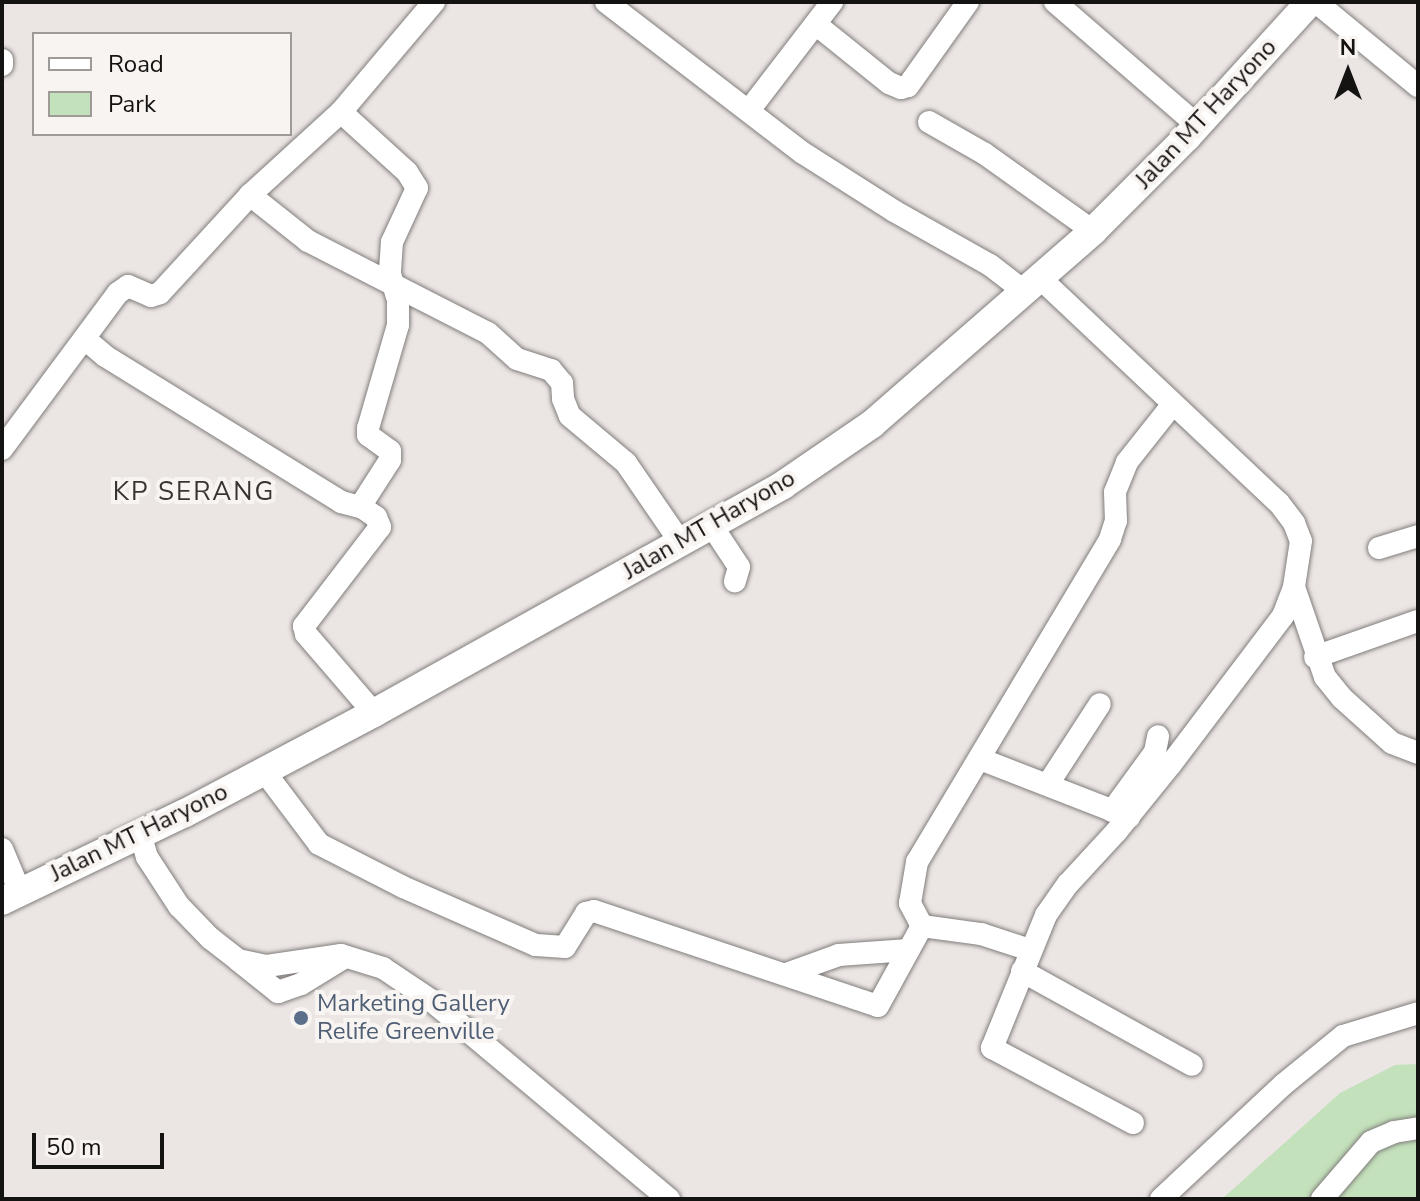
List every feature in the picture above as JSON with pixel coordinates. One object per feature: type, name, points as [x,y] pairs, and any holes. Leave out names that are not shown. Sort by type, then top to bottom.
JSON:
[{"type":"main road","name":"Jalan MT Haryono","points":[[11,897],[374,713],[783,485],[872,424],[1093,231],[1198,126],[1313,2]]},
{"type":"street","points":[[2,449],[85,339],[98,315],[118,293],[128,286],[151,296],[160,293],[250,195],[341,112],[434,2]]},
{"type":"street","points":[[606,2],[750,109],[803,153],[894,211],[990,265],[1033,285],[1256,478],[1294,523],[1301,541],[1294,587],[1283,616],[1121,814],[1046,915],[992,1048],[1133,1123]]},
{"type":"street","points":[[750,109],[818,26],[832,2]]},
{"type":"street","points":[[1055,2],[1198,126]]},
{"type":"street","points":[[1313,2],[1418,86]]},
{"type":"street","points":[[818,26],[889,83],[901,88],[908,86],[958,6]]},
{"type":"street","points":[[341,112],[407,172],[417,188],[392,242],[398,325],[368,428],[368,435],[390,451],[390,460],[366,496],[363,508]]},
{"type":"street","points":[[929,122],[985,154],[1093,231]]},
{"type":"street","points":[[250,195],[308,241],[488,333],[517,359],[551,370],[562,383],[570,416],[626,463],[681,543]]},
{"type":"street","points":[[85,339],[105,356],[341,502],[363,508],[376,517],[380,527],[304,626],[306,634],[374,713]]},
{"type":"street","points":[[922,926],[910,903],[917,862],[1110,539],[1116,521],[1118,480],[1127,462],[1173,404]]},
{"type":"street","points":[[712,526],[739,567],[735,581]]},
{"type":"street","points":[[1379,548],[1418,536]]},
{"type":"street","points":[[1294,587],[1315,657],[1342,698],[1392,743],[1418,753]]},
{"type":"street","points":[[1315,657],[1418,621]]},
{"type":"street","points":[[1048,784],[1100,704]]},
{"type":"street","points":[[1121,814],[1155,752],[1158,736]]},
{"type":"street","points":[[980,759],[1121,814]]},
{"type":"street","points":[[264,771],[319,844],[403,887],[536,945],[565,947],[586,913],[594,911],[878,1006],[922,926]]},
{"type":"street","points":[[140,833],[147,857],[179,906],[210,938],[238,960],[267,966],[346,956],[383,968],[432,1001],[669,1199]]},
{"type":"street","points":[[2,849],[11,897]]},
{"type":"street","points":[[922,926],[981,934],[1030,950]]},
{"type":"street","points":[[786,974],[839,955],[908,950]]},
{"type":"street","points":[[1022,971],[1192,1065]]},
{"type":"street","points":[[1161,1199],[1284,1084],[1343,1036],[1418,1013]]},
{"type":"street","points":[[1322,1199],[1371,1142],[1394,1132],[1418,1128]]},
{"type":"green space","points":[[1418,1064],[1418,1199],[1222,1199],[1340,1093],[1395,1065]]},
{"type":"place","name":"Marketing Gallery Relife Greenville","points":[[301,1018]]},
{"type":"district","name":"KP SERANG","points":[[194,492]]}]
